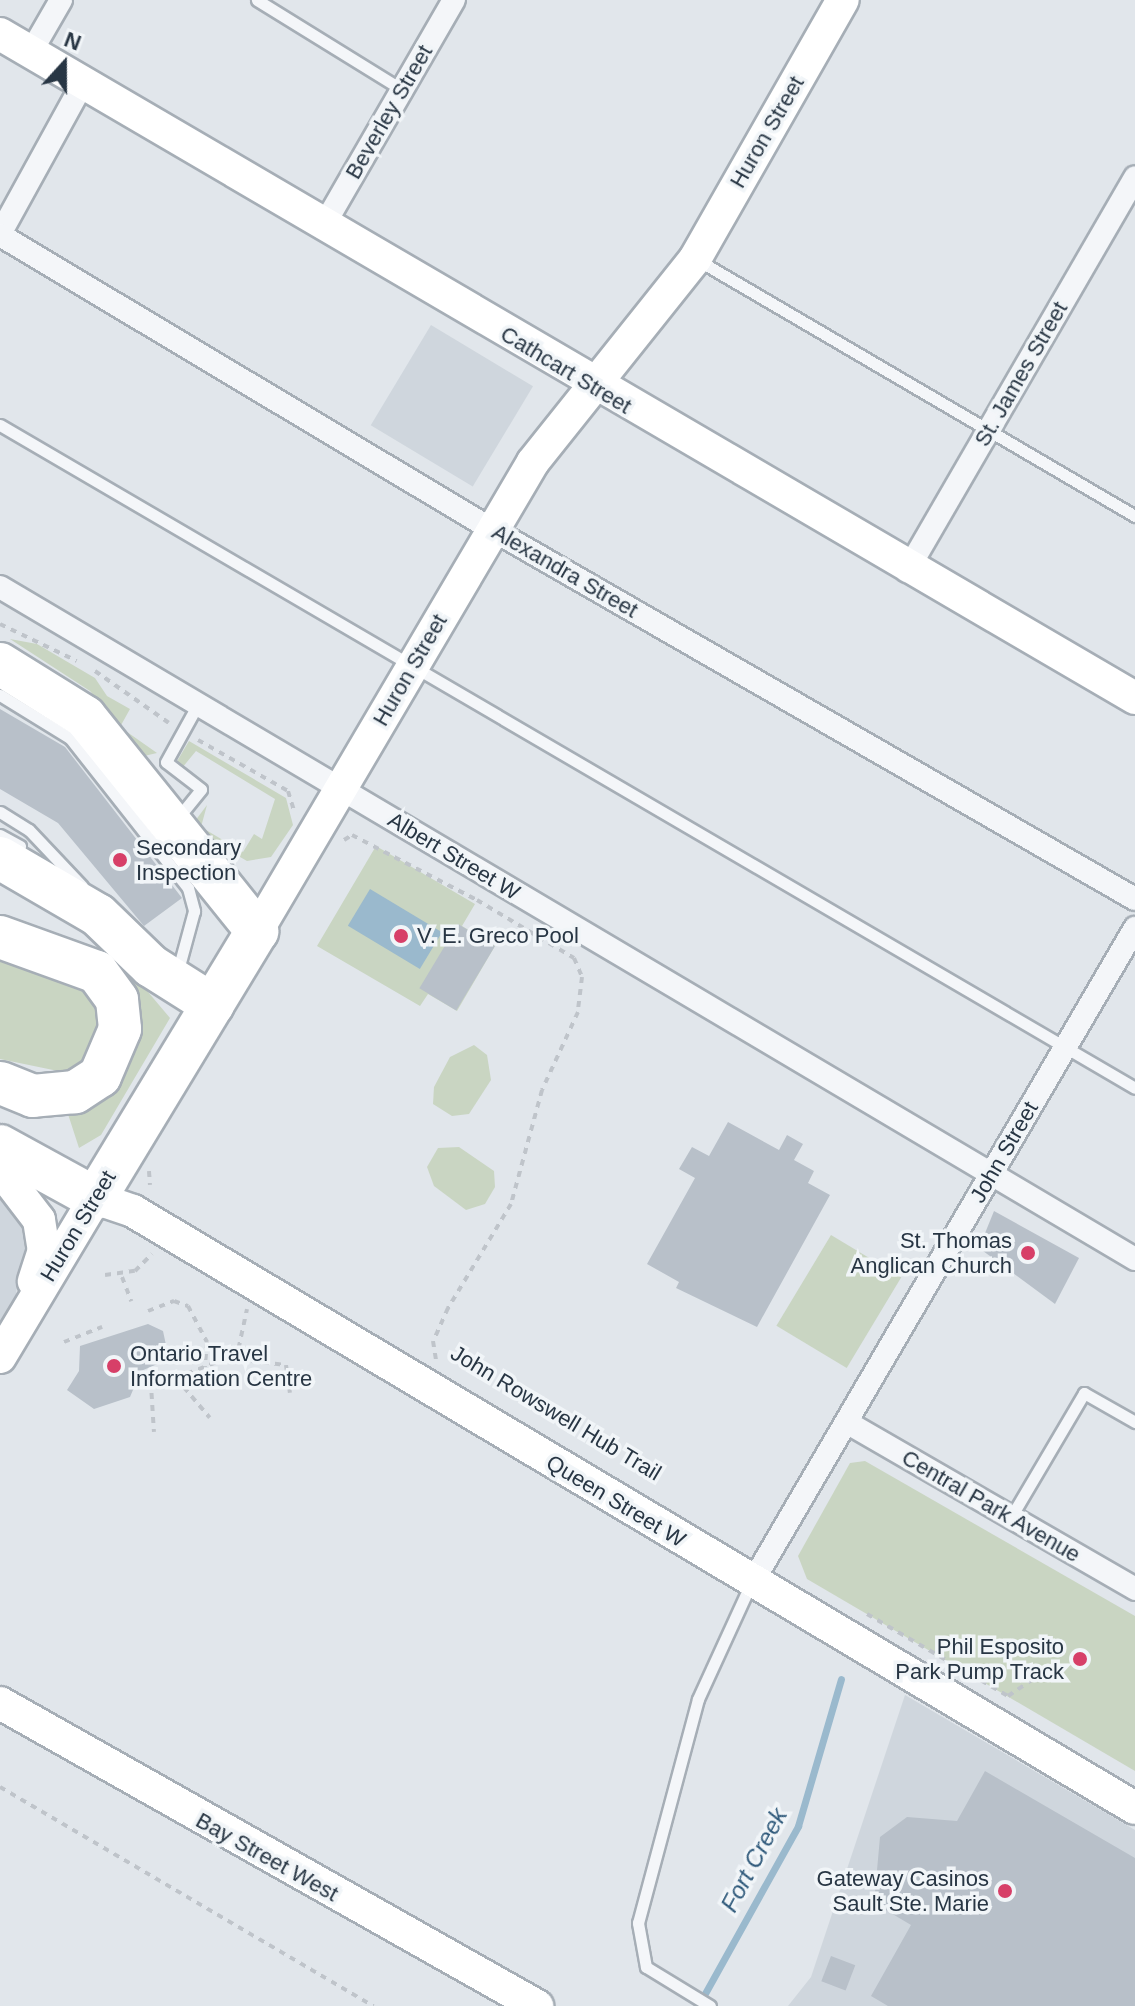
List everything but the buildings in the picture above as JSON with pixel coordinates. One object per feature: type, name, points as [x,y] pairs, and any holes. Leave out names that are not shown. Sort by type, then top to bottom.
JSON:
[{"type":"highway","points":[[0,664],[85,717],[180,850],[257,931]]},
{"type":"highway","points":[[1,853],[122,934],[151,966],[200,997]]},
{"type":"highway","name":"Huron Street","points":[[95,1198],[200,997],[257,931]]},
{"type":"highway","points":[[0,1083],[59,1096],[100,1076],[117,1047],[120,1014],[109,985],[83,962],[9,937]]},
{"type":"highway","points":[[0,1146],[95,1198]]},
{"type":"main road","name":"Huron Street","points":[[257,931],[493,530],[592,385],[695,259],[843,0]]},
{"type":"main road","name":"Cathcart Street","points":[[0,34],[907,571],[1135,698]]},
{"type":"main road","points":[[0,1169],[30,1198],[44,1236],[6,1346]]},
{"type":"main road","name":"Huron Street","points":[[6,1346],[95,1198]]},
{"type":"main road","name":"Queen Street W","points":[[95,1198],[133,1211],[752,1583],[1135,1808]]},
{"type":"main road","name":"Bay Street West","points":[[0,1703],[537,2006]]},
{"type":"street","points":[[31,52],[61,0]]},
{"type":"street","name":"Beverley Street","points":[[324,225],[454,0]]},
{"type":"street","points":[[0,235],[83,83]]},
{"type":"street","name":"St. James Street","points":[[907,571],[1135,177]]},
{"type":"street","name":"Alexandra Street","points":[[0,235],[493,530],[1135,899]]},
{"type":"street","name":"Albert Street W","points":[[0,587],[990,1176],[1135,1259]]},
{"type":"street","name":"John Street","points":[[752,1583],[1135,928]]},
{"type":"street","name":"Central Park Avenue","points":[[848,1423],[1135,1589]]},
{"type":"lane","points":[[259,1],[401,89]]},
{"type":"lane","points":[[695,259],[1135,516]]},
{"type":"lane","points":[[0,425],[414,664],[1135,1088]]},
{"type":"lane","points":[[0,695],[70,738],[180,850],[194,900],[177,964],[200,997]]},
{"type":"lane","points":[[180,850],[201,789],[166,762],[199,703]]},
{"type":"lane","points":[[0,812],[35,835],[122,934]]},
{"type":"lane","points":[[1,853],[85,889]]},
{"type":"lane","points":[[1011,1517],[1084,1393],[1135,1422]]},
{"type":"lane","points":[[710,2006],[676,1987],[638,1953],[641,1904],[698,1699],[752,1583]]},
{"type":"path","name":"John Rowswell Hub Trail","points":[[340,842],[352,835],[477,900],[574,958],[582,977],[578,1012],[542,1090],[511,1204],[448,1308],[433,1341],[437,1364]]},
{"type":"path","points":[[105,1275],[122,1277],[152,1254]]},
{"type":"path","points":[[122,1277],[131,1301]]},
{"type":"path","points":[[148,1311],[174,1301],[188,1306],[207,1342],[205,1367]]},
{"type":"path","points":[[236,1360],[247,1309]]},
{"type":"path","points":[[64,1342],[102,1327]]},
{"type":"path","points":[[154,1432],[150,1372],[176,1378],[236,1360],[286,1365],[290,1393]]},
{"type":"path","points":[[176,1378],[210,1418]]},
{"type":"path","points":[[861,1610],[1008,1696],[1045,1671]]},
{"type":"path","points":[[0,1787],[374,2006]]},
{"type":"shaded area","points":[[431,325],[533,386],[473,487],[371,425]]},
{"type":"shaded area","points":[[0,1186],[19,1201],[32,1245],[17,1284],[13,1334],[0,1357]]},
{"type":"shaded area","name":"Gateway Casinos Sault Ste. Marie","points":[[905,1695],[1135,1830],[1135,2006],[788,2006],[811,1977]]},
{"type":"green space","points":[[10,639],[37,644],[95,678],[107,696],[130,709],[120,727],[157,753],[144,756],[90,691]]},
{"type":"green space","points":[[189,741],[286,798],[293,825],[271,857],[247,861],[202,835],[195,821],[207,805],[201,827],[243,852],[254,834],[262,839],[275,799],[196,751],[182,768],[176,763]]},
{"type":"green space","name":"V. E. Greco Pool","points":[[376,846],[475,904],[462,926],[495,946],[457,1011],[428,994],[420,1006],[317,946]]},
{"type":"green space","points":[[116,954],[170,1018],[101,1135],[79,1148],[67,1111],[116,1085],[137,1042],[108,966]]},
{"type":"green space","points":[[0,958],[86,992],[103,1026],[90,1059],[59,1077],[58,1071],[0,1059]]},
{"type":"green space","points":[[474,1045],[487,1055],[491,1080],[469,1114],[452,1116],[433,1104],[434,1087],[450,1057]]},
{"type":"green space","points":[[459,1147],[494,1171],[495,1187],[485,1204],[466,1210],[434,1186],[427,1167],[438,1148]]},
{"type":"green space","points":[[831,1235],[901,1277],[847,1368],[776,1326]]},
{"type":"green space","points":[[865,1461],[1135,1616],[1135,1771],[807,1579],[798,1556],[850,1463]]},
{"type":"water","points":[[370,889],[442,932],[420,969],[348,926]]},
{"type":"waterway","name":"Fort Creek","points":[[698,2006],[798,1826],[841,1679]]},
{"type":"place","name":"Secondary Inspection","points":[[120,860]]},
{"type":"place","name":"V. E. Greco Pool","points":[[401,936]]},
{"type":"place","name":"St. Thomas Anglican Church","points":[[1028,1253]]},
{"type":"place","name":"Ontario Travel Information Centre","points":[[114,1366]]},
{"type":"place","name":"Phil Esposito Park Pump Track","points":[[1080,1659]]},
{"type":"place","name":"Gateway Casinos Sault Ste. Marie","points":[[1005,1891]]}]
